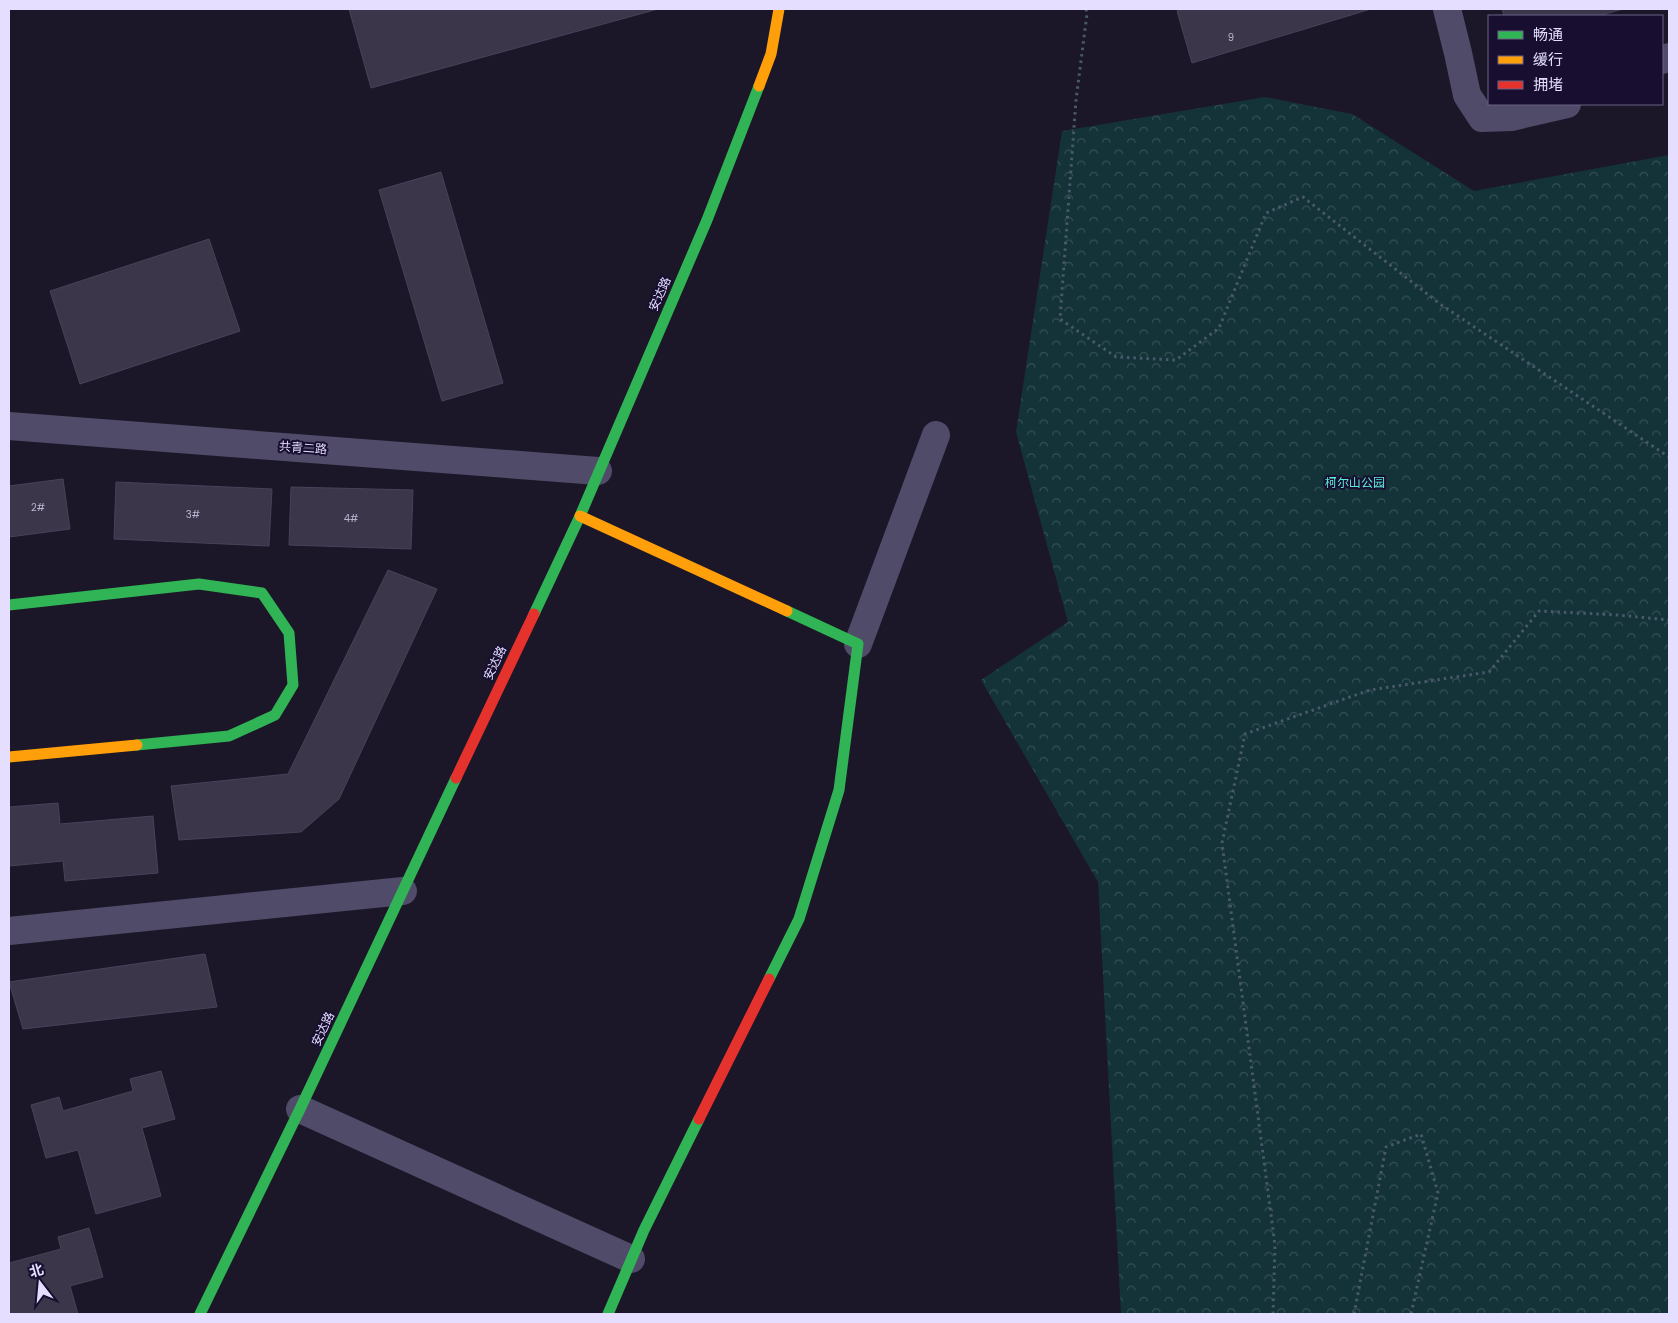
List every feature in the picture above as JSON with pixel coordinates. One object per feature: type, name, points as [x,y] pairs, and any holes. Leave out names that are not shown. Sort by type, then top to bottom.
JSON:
[{"type":"street","name":"安达路","points":[[200,1314],[404,891],[580,516],[598,470],[707,220],[771,54],[779,9]]},
{"type":"street","points":[[1447,9],[1467,95],[1482,118],[1511,117],[1563,105]]},
{"type":"street","name":"共青二路","points":[[9,426],[598,470]]},
{"type":"street","points":[[608,1314],[644,1230],[799,919],[839,790],[858,644],[936,435]]},
{"type":"street","points":[[580,516],[858,644]]},
{"type":"street","points":[[9,605],[199,584],[262,593],[289,633],[292,684],[276,715],[229,736],[9,757]]},
{"type":"street","points":[[9,931],[404,891]]},
{"type":"street","points":[[300,1109],[631,1259]]},
{"type":"path","points":[[1086,9],[1087,14],[1076,100],[1060,318],[1116,357],[1176,360],[1219,328],[1266,213],[1303,196],[1440,304],[1669,457]]},
{"type":"path","points":[[1273,1314],[1275,1245],[1222,843],[1245,734],[1370,690],[1489,672],[1539,611],[1669,620]]},
{"type":"path","points":[[1354,1314],[1386,1147],[1421,1134],[1438,1193],[1410,1314]]},
{"type":"green space","name":"柯尔山公园","points":[[1265,97],[1352,114],[1474,191],[1669,155],[1669,1314],[1121,1314],[1098,882],[981,680],[1068,622],[1016,432],[1062,131]]},
{"type":"building","points":[[349,9],[658,9],[371,88]]},
{"type":"building","points":[[1185,9],[1371,9],[1192,63],[1177,11]]},
{"type":"building","points":[[1502,9],[1623,9],[1602,15],[1504,15]]},
{"type":"building","points":[[441,172],[503,383],[442,401],[379,190]]},
{"type":"building","points":[[209,239],[240,331],[80,384],[50,291]]},
{"type":"building","points":[[63,479],[70,529],[9,537],[9,486]]},
{"type":"building","points":[[116,482],[272,489],[269,546],[114,539]]},
{"type":"building","points":[[291,487],[413,490],[411,549],[289,545]]},
{"type":"building","points":[[388,570],[437,589],[339,799],[301,832],[179,840],[171,786],[288,774]]},
{"type":"building","points":[[58,803],[60,824],[153,816],[158,873],[65,881],[63,861],[9,866],[9,807]]},
{"type":"building","points":[[205,954],[217,1007],[23,1029],[9,982]]},
{"type":"building","points":[[161,1071],[175,1119],[142,1128],[161,1196],[96,1214],[78,1150],[46,1158],[31,1105],[59,1097],[63,1111],[133,1091],[130,1079]]},
{"type":"building","points":[[89,1228],[103,1277],[70,1286],[78,1314],[9,1314],[9,1263],[61,1249],[58,1237]]},
{"type":"traffic: fast","points":[[534,614],[580,516],[707,220],[759,86]]},
{"type":"traffic: fast","points":[[9,605],[199,584],[262,593],[289,633],[293,685],[275,715],[229,736],[137,745]]},
{"type":"traffic: fast","points":[[769,979],[799,919],[839,790],[858,644],[787,611]]},
{"type":"traffic: fast","points":[[200,1314],[300,1109],[456,778]]},
{"type":"traffic: fast","points":[[608,1314],[644,1230],[699,1119]]},
{"type":"traffic: slow","points":[[759,86],[771,54],[779,9]]},
{"type":"traffic: slow","points":[[580,516],[787,611]]},
{"type":"traffic: slow","points":[[9,757],[137,745]]},
{"type":"traffic: jam","points":[[456,778],[534,614]]},
{"type":"traffic: jam","points":[[699,1119],[769,979]]}]
